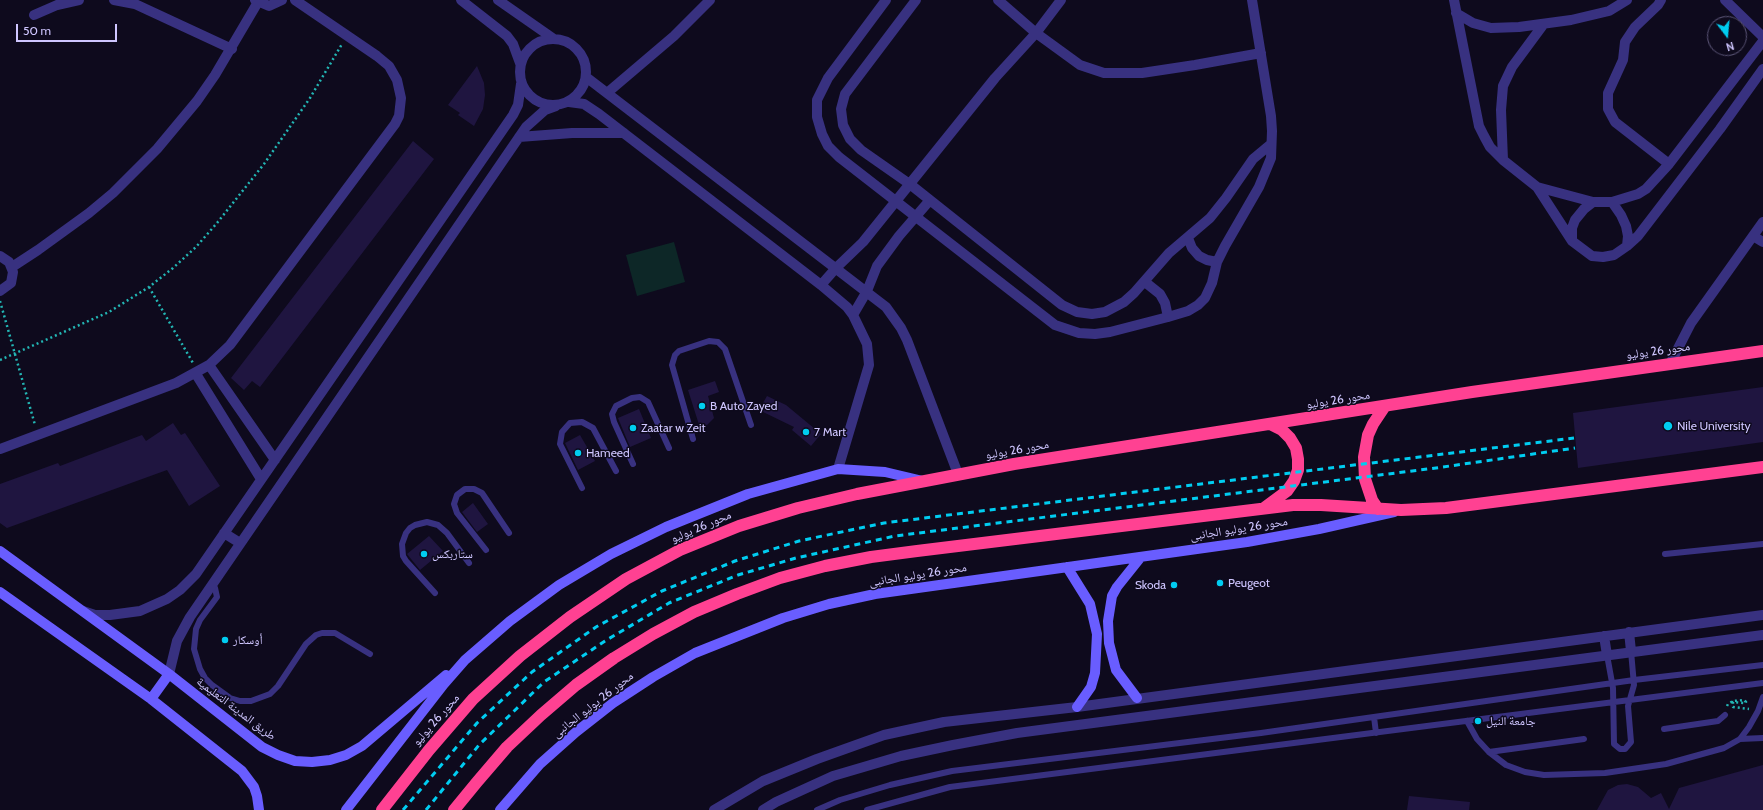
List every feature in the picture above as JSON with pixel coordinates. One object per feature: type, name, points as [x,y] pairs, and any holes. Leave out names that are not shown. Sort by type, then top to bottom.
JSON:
[{"type":"highway","name":"محور 26 يوليو","points":[[382,810],[429,750],[473,700],[520,656],[570,617],[626,579],[680,550],[739,526],[798,508],[958,474],[1386,406],[1763,351]]},
{"type":"highway","points":[[1378,509],[1368,490],[1365,479],[1364,457],[1370,430],[1386,406]]},
{"type":"highway","points":[[1263,508],[1287,490],[1294,481],[1298,470],[1296,448],[1290,438],[1282,430],[1272,425]]},
{"type":"highway","points":[[454,810],[507,747],[576,685],[614,658],[653,634],[694,612],[737,594],[803,572],[870,557],[1263,508],[1321,505],[1401,510],[1454,507],[1763,467]]},
{"type":"main road","points":[[346,810],[464,660],[522,612],[559,585],[611,554],[666,527],[748,494],[838,469],[885,472],[923,481]]},
{"type":"main road","name":"محور 26 يوليو الجانبى","points":[[500,810],[540,764],[576,732],[613,703],[652,677],[695,654],[738,634],[783,618],[829,604],[875,594],[1141,557],[1320,529],[1401,510]]},
{"type":"main road","name":"طريق المدينة التعليمية","points":[[0,551],[169,674],[262,747],[295,761],[312,762],[330,760],[346,755],[362,746],[464,660]]},
{"type":"main road","points":[[1137,698],[1116,670],[1109,643],[1108,621],[1112,596],[1117,587],[1141,557]]},
{"type":"main road","points":[[1067,567],[1090,604],[1097,634],[1096,674],[1091,687],[1077,707]]},
{"type":"main road","points":[[0,592],[151,699],[242,771],[254,787],[257,796],[258,810]]},
{"type":"main road","points":[[151,699],[169,674]]},
{"type":"street","points":[[34,15],[57,5],[80,0]]},
{"type":"street","points":[[114,0],[135,4],[232,49]]},
{"type":"street","points":[[12,267],[83,218],[135,172],[157,149],[197,101],[232,49],[257,1],[269,6],[282,0]]},
{"type":"street","points":[[0,449],[176,383],[197,373],[209,364],[230,345],[395,124],[399,116],[401,98],[394,73],[384,60],[296,0]]},
{"type":"street","points":[[461,0],[507,36],[514,44],[520,63],[519,77],[521,84],[531,98],[547,105],[556,106]]},
{"type":"street","points":[[498,0],[554,39]]},
{"type":"street","points":[[607,93],[674,36],[710,0]]},
{"type":"street","points":[[886,0],[828,78],[817,100],[817,117],[822,134],[828,146],[839,157],[1055,325],[1079,333],[1095,334],[1110,332],[1168,317],[1188,311],[1198,305],[1205,298],[1212,283],[1217,262],[1259,187],[1271,158],[1271,116],[1252,0]]},
{"type":"street","points":[[916,0],[845,94],[841,109],[843,125],[850,139],[861,150],[911,184],[1062,306],[1077,312],[1092,314],[1105,312],[1124,302],[1145,282],[1169,253],[1210,218],[1226,198],[1252,159],[1271,144]]},
{"type":"street","points":[[998,0],[1036,34],[1080,65],[1104,73],[1142,73],[1261,53]]},
{"type":"street","points":[[821,285],[863,242],[897,202],[995,78],[1036,34],[1061,0]]},
{"type":"street","points":[[1454,0],[1479,126],[1490,146],[1503,160],[1537,187],[1572,240],[1592,256],[1603,257],[1614,255],[1638,236],[1685,176],[1763,69]]},
{"type":"street","points":[[1456,12],[1474,23],[1491,28],[1543,25],[1609,11],[1627,0]]},
{"type":"street","points":[[1661,0],[1658,5],[1635,27],[1625,42],[1623,60],[1608,93],[1608,109],[1614,122],[1669,164]]},
{"type":"street","points":[[1725,0],[1763,37]]},
{"type":"street","points":[[1503,160],[1501,110],[1503,86],[1512,67],[1543,25]]},
{"type":"street","points":[[520,63],[533,45],[547,39],[554,39],[569,43],[581,54],[584,61],[586,77],[580,91],[569,102]]},
{"type":"street","points":[[1537,187],[1593,202],[1612,202],[1638,194],[1646,189],[1669,164],[1763,41]]},
{"type":"street","points":[[586,77],[886,307],[901,328],[958,474]]},
{"type":"street","points":[[81,611],[95,614],[125,614],[154,606],[180,590],[196,574],[513,115],[518,106],[521,84]]},
{"type":"street","points":[[169,674],[173,655],[183,629],[211,585],[519,137],[534,118],[556,106],[569,102],[584,104],[592,108],[821,285],[847,307],[854,315],[864,334],[870,364],[838,469]]},
{"type":"street","points":[[519,137],[572,133],[624,133]]},
{"type":"street","points":[[854,315],[867,291],[877,266],[930,200]]},
{"type":"street","points":[[1572,240],[1572,228],[1575,220],[1584,209],[1593,202]]},
{"type":"street","points":[[1612,202],[1622,215],[1626,226],[1628,236],[1627,246]]},
{"type":"street","points":[[1670,364],[1691,323],[1763,222]]},
{"type":"street","points":[[1753,236],[1763,242]]},
{"type":"street","points":[[1188,238],[1192,248],[1199,256],[1207,260],[1217,262]]},
{"type":"street","points":[[0,256],[9,262],[13,272],[11,283],[0,291]]},
{"type":"street","points":[[1145,282],[1160,294],[1165,303],[1168,317]]},
{"type":"street","points":[[209,364],[275,460]]},
{"type":"street","points":[[197,373],[262,479]]},
{"type":"street","points":[[224,533],[240,543]]},
{"type":"street","points":[[714,810],[764,782],[817,759],[884,735],[944,722],[1077,707],[1763,615]]},
{"type":"street","points":[[1629,632],[1631,652]]},
{"type":"street","points":[[1604,636],[1606,655]]},
{"type":"street","points":[[763,810],[776,802],[833,776],[900,756],[953,744],[1017,733],[1606,655],[1763,636]]},
{"type":"lane","points":[[693,439],[672,365],[675,355],[679,351],[709,341],[718,342],[725,349],[751,425]]},
{"type":"lane","points":[[633,464],[614,422],[612,414],[616,406],[632,398],[640,397],[648,402],[669,448]]},
{"type":"lane","points":[[582,488],[560,444],[562,432],[570,423],[582,422],[593,428],[616,471]]},
{"type":"lane","points":[[486,550],[456,513],[454,504],[457,495],[460,492],[465,489],[474,489],[482,494],[509,533]]},
{"type":"lane","points":[[435,593],[403,556],[402,544],[406,533],[410,528],[427,522],[438,525],[447,533],[469,564]]},
{"type":"lane","points":[[1665,554],[1763,544]]},
{"type":"lane","points":[[211,585],[215,588],[217,597],[200,620],[196,629],[194,649],[200,669],[205,678],[230,698],[240,701],[251,701],[270,694],[278,686],[306,644],[316,635],[322,633],[335,633],[370,654]]},
{"type":"lane","points":[[1606,655],[1612,683],[1614,744],[1620,749],[1625,749],[1631,742],[1628,711],[1634,680],[1631,652]]},
{"type":"lane","points":[[817,810],[840,800],[890,785],[952,771],[1261,733],[1634,680],[1763,665]]},
{"type":"lane","points":[[867,810],[950,787],[1763,683]]},
{"type":"lane","points":[[1740,739],[1758,711],[1763,697]]},
{"type":"lane","points":[[1664,729],[1718,722],[1725,715]]},
{"type":"lane","points":[[1374,717],[1376,733]]},
{"type":"lane","points":[[1467,721],[1477,739],[1489,752],[1506,765],[1525,772],[1544,775],[1575,776],[1666,764],[1724,748],[1740,739],[1763,738]]},
{"type":"lane","points":[[1489,752],[1584,739]]},
{"type":"path","points":[[0,360],[109,312],[149,287],[196,246],[264,164],[310,98],[348,35]]},
{"type":"path","points":[[149,287],[197,373]]},
{"type":"path","points":[[0,300],[38,435]]},
{"type":"path","points":[[1725,715],[1728,704],[1733,701],[1744,700],[1746,702],[1744,703],[1733,702],[1733,708],[1746,709]]},
{"type":"green space","points":[[674,242],[685,282],[637,296],[626,255]]},
{"type":"building","points":[[477,66],[484,83],[485,95],[483,109],[474,126],[458,115],[460,113],[448,105]]},
{"type":"building","points":[[413,141],[434,159],[260,387],[252,381],[244,390],[231,378]]},
{"type":"building","name":"B Auto Zayed","points":[[715,381],[719,392],[708,396],[714,418],[701,431],[688,390]]},
{"type":"building","name":"Nile University","points":[[1763,387],[1763,442],[1578,468],[1573,413]]},
{"type":"building","points":[[767,396],[786,405],[821,434],[811,446],[792,430],[794,427],[759,410]]},
{"type":"building","name":"Zaatar w Zeit","points":[[639,409],[651,438],[630,447],[618,418]]},
{"type":"building","points":[[173,423],[181,435],[185,433],[220,486],[189,506],[167,470],[7,528],[0,523],[0,484],[58,463],[60,466],[142,435],[146,441]]},
{"type":"building","name":"Hameed","points":[[580,435],[595,461],[578,470],[565,443]]},
{"type":"building","points":[[473,503],[488,524],[477,532],[462,512]]},
{"type":"building","name":"ستاربكس","points":[[429,536],[443,551],[420,570],[407,554]]},
{"type":"building","points":[[1763,765],[1763,810],[1597,810],[1608,790],[1618,785],[1627,784],[1638,787],[1651,798],[1661,793],[1669,809],[1679,788]]},
{"type":"building","points":[[1409,796],[1470,802],[1469,810],[1407,810]]},
{"type":"railway","points":[[403,810],[477,723],[532,672],[596,627],[662,591],[735,561],[799,541],[884,523],[1574,438]]},
{"type":"railway","points":[[426,810],[479,745],[544,682],[605,641],[669,603],[738,575],[796,558],[895,536],[1436,468],[1575,448]]},
{"type":"place","name":"B Auto Zayed","points":[[702,406]]},
{"type":"place","name":"Nile University","points":[[1668,426]]},
{"type":"place","name":"Zaatar w Zeit","points":[[633,428]]},
{"type":"place","name":"7 Mart","points":[[806,432]]},
{"type":"place","name":"Hameed","points":[[578,453]]},
{"type":"place","name":"ستاربكس","points":[[424,554]]},
{"type":"place","name":"Peugeot","points":[[1220,583]]},
{"type":"place","name":"Skoda","points":[[1174,585]]},
{"type":"place","name":"أوسكار","points":[[225,640]]},
{"type":"place","name":"جامعة النيل","points":[[1478,721]]}]
